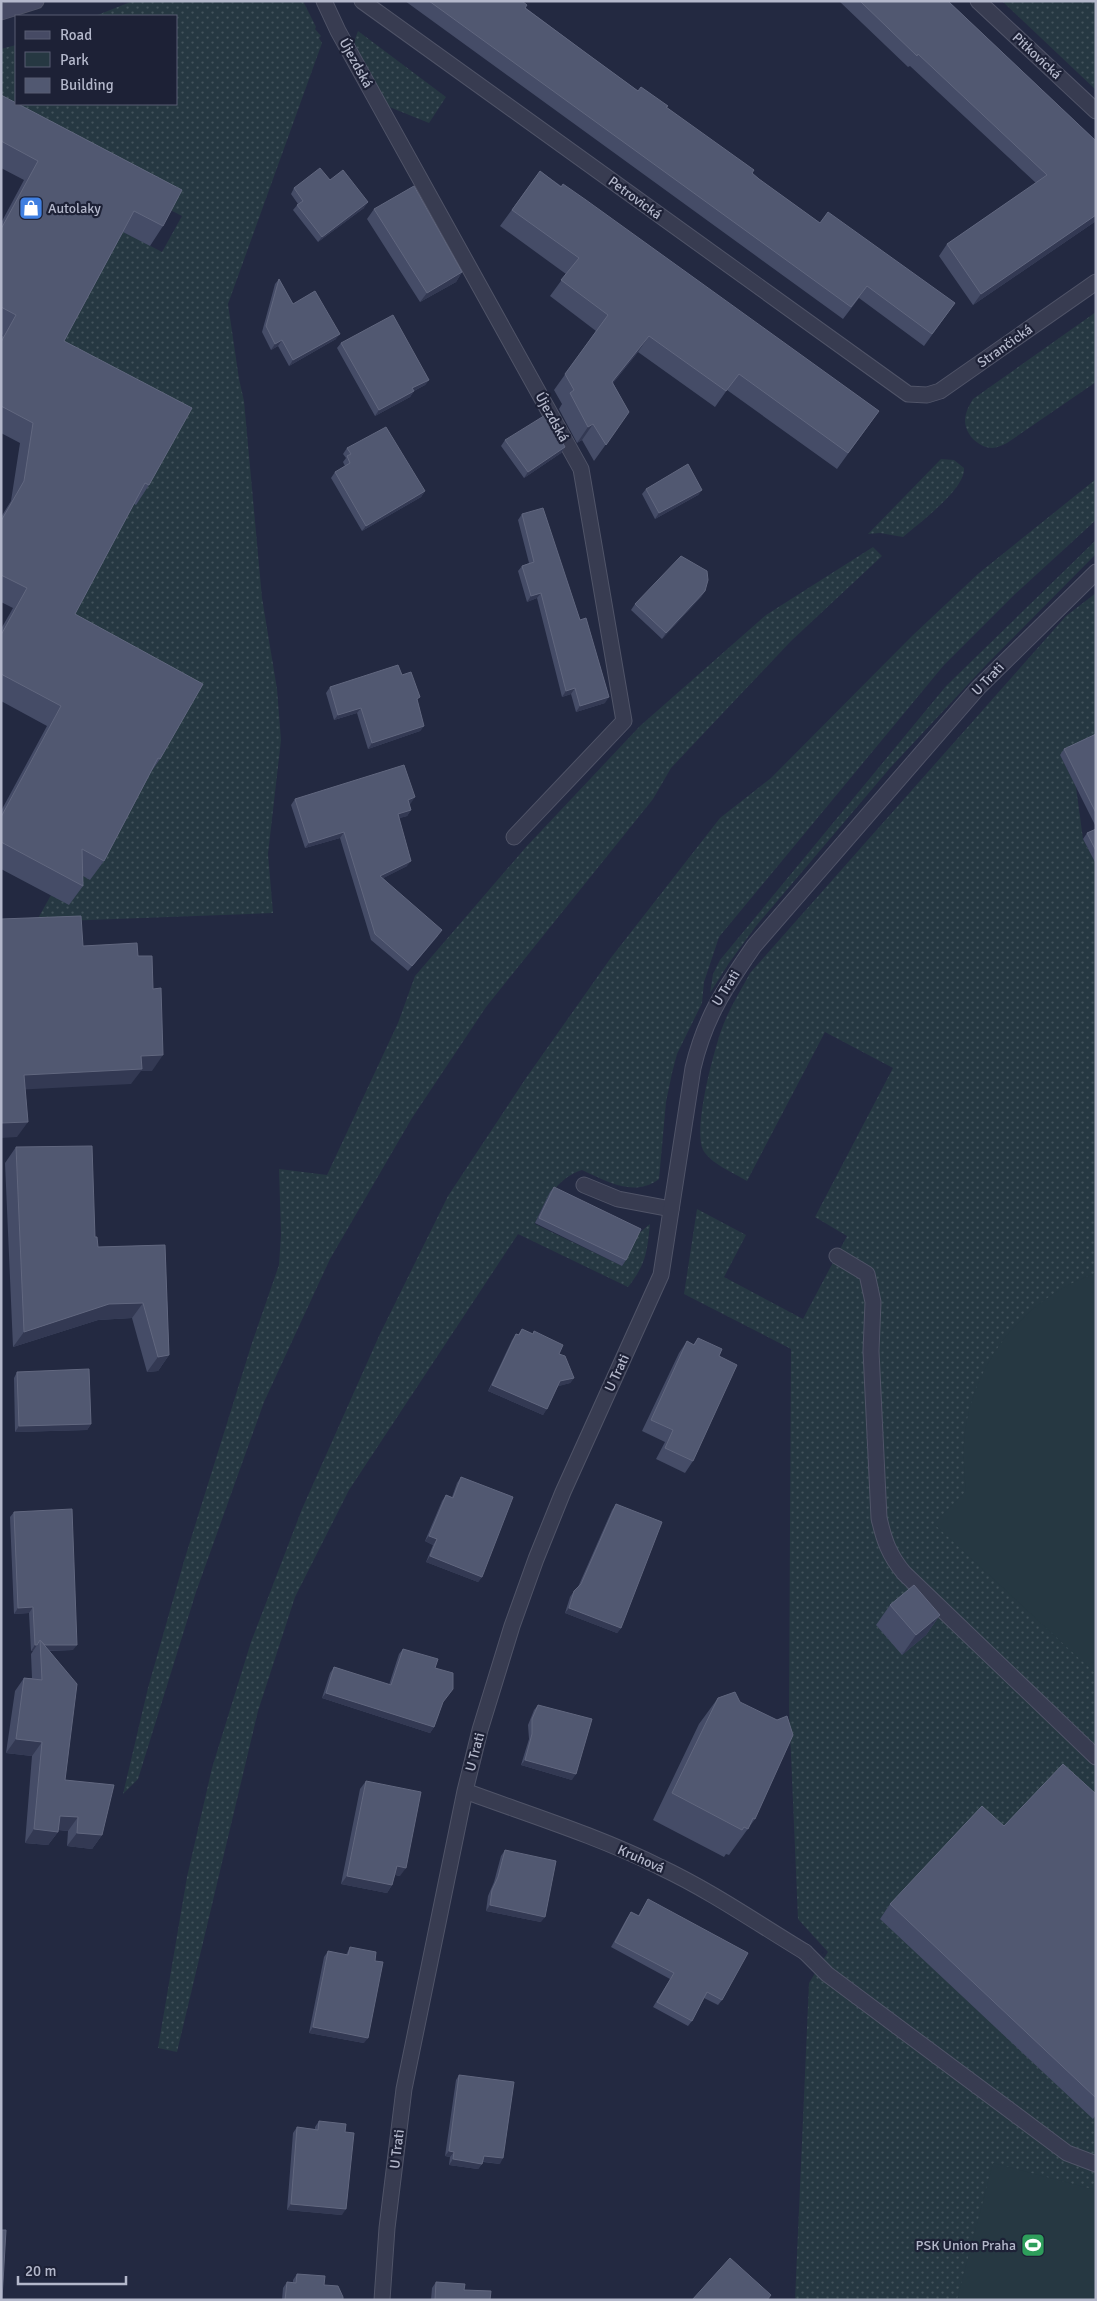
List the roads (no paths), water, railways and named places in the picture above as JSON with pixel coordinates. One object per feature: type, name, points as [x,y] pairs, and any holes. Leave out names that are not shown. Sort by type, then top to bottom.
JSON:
[{"type":"main road","points":[[1,12],[36,1]]},
{"type":"street","name":"Újezdská","points":[[324,1],[338,31],[581,469],[624,721],[514,837]]},
{"type":"street","name":"Petrovická","points":[[362,1],[908,394]]},
{"type":"street","name":"Pitkovická","points":[[978,1],[1096,111]]},
{"type":"street","name":"Strančická","points":[[908,394],[927,395],[940,391],[1096,282]]},
{"type":"street","name":"U Trati","points":[[382,2300],[387,2228],[404,2089],[465,1791],[480,1730],[512,1626],[536,1559],[563,1492],[661,1275],[693,1068],[700,1038],[711,1012],[726,986],[754,946],[978,688],[1096,572]]},
{"type":"street","points":[[584,1185],[618,1199],[671,1209]]},
{"type":"street","points":[[837,1256],[867,1274],[873,1302],[871,1351],[879,1518],[884,1540],[892,1559],[904,1573],[1096,1757]]},
{"type":"street","name":"Kruhová","points":[[465,1791],[626,1851],[712,1894],[805,1952],[823,1971],[1067,2153],[1096,2164]]},
{"type":"place","name":"Autolaky","points":[[31,208]]},
{"type":"place","name":"PSK Union Praha","points":[[1033,2245]]}]
